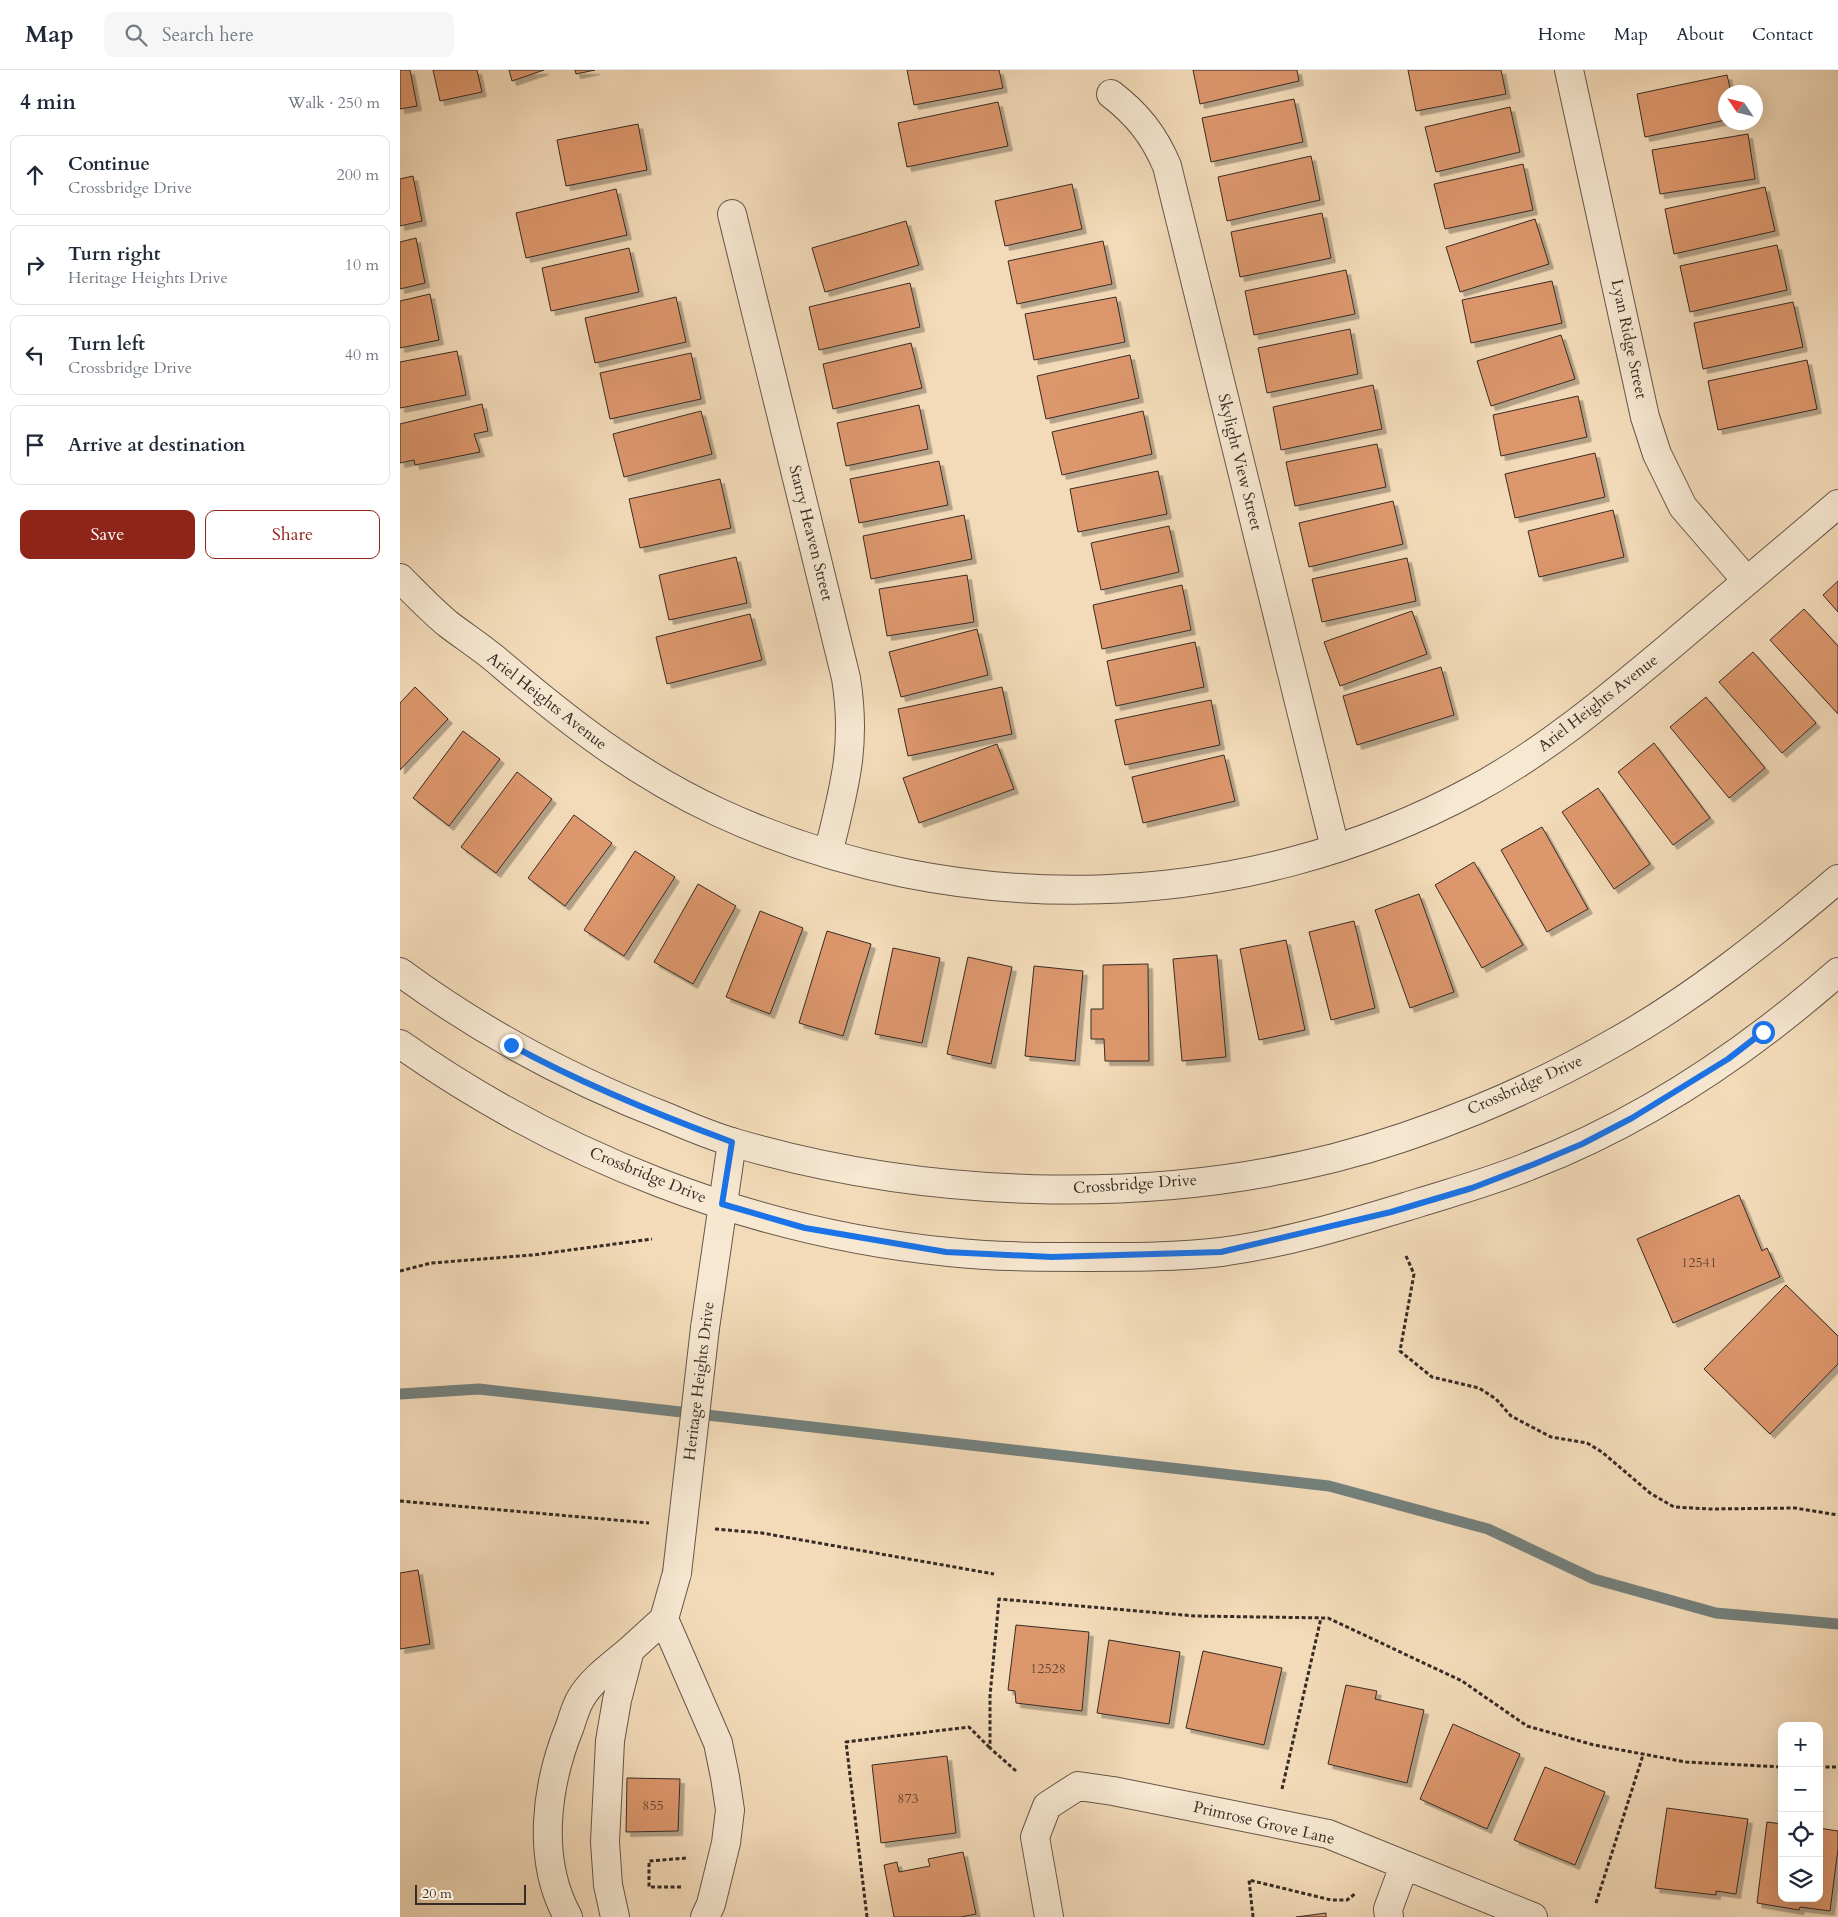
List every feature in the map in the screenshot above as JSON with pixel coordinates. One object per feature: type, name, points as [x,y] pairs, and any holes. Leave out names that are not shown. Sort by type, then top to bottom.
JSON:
[{"type":"street","name":"Lyan Ridge Street","points":[[1570,70],[1645,417],[1657,454],[1683,507],[1747,581]]},
{"type":"street","name":"Skylight View Street","points":[[1111,94],[1131,110],[1148,129],[1167,166],[1336,848]]},
{"type":"street","name":"Starry Heaven Street","points":[[732,214],[846,678],[851,707],[852,736],[849,762],[828,854]]},
{"type":"street","name":"Ariel Heights Avenue","points":[[400,578],[444,621],[497,660],[547,704],[601,745],[658,780],[717,812],[778,838],[828,854],[907,875],[974,885],[1038,890],[1103,891],[1167,886],[1231,876],[1295,861],[1416,818],[1475,789],[1530,756],[1584,718],[1838,504]]},
{"type":"street","name":"Crossbridge Drive","points":[[400,972],[460,1014],[549,1066],[642,1108],[732,1142],[788,1157],[886,1176],[938,1183],[1002,1188],[1091,1188],[1158,1185],[1275,1170],[1334,1158],[1404,1136],[1514,1093],[1609,1046],[1700,990],[1748,954],[1838,879]]},
{"type":"street","name":"Crossbridge Drive","points":[[400,1044],[475,1092],[566,1141],[617,1165],[722,1204],[805,1228],[946,1252],[1003,1256],[1105,1257],[1212,1252],[1285,1239],[1391,1212],[1472,1188],[1582,1144],[1632,1118],[1728,1059],[1804,1002],[1838,972]]},
{"type":"street","name":"Heritage Heights Drive","points":[[664,1619],[676,1572],[705,1328],[732,1142]]},
{"type":"street","points":[[568,1917],[553,1882],[546,1827],[552,1781],[562,1745],[581,1697],[606,1670],[664,1619],[718,1743],[730,1810],[726,1843],[711,1904],[705,1917]]},
{"type":"street","points":[[615,1917],[608,1885],[605,1842],[610,1740],[617,1700],[630,1650]]},
{"type":"street","name":"Primrose Grove Lane","points":[[1049,1917],[1035,1837],[1047,1806],[1078,1786],[1113,1790],[1328,1834],[1533,1917]]},
{"type":"street","points":[[1389,1917],[1388,1910],[1404,1866]]},
{"type":"path","points":[[400,1271],[431,1262],[533,1255],[652,1239]]},
{"type":"path","points":[[1406,1256],[1414,1274],[1400,1351],[1432,1377],[1478,1388],[1496,1399],[1511,1416],[1551,1437],[1587,1443],[1602,1452],[1650,1493],[1674,1507],[1710,1509],[1795,1508],[1838,1515]]},
{"type":"path","points":[[990,1748],[990,1696],[999,1599],[1195,1616],[1328,1618],[1462,1682],[1527,1726],[1594,1745],[1686,1762],[1778,1767]]},
{"type":"path","points":[[1282,1790],[1321,1618]]},
{"type":"path","points":[[867,1917],[846,1742],[969,1727],[1016,1771]]},
{"type":"path","points":[[1596,1903],[1644,1755]]},
{"type":"path","points":[[1823,1767],[1838,1767]]},
{"type":"path","points":[[684,1887],[649,1887],[649,1861],[688,1858]]},
{"type":"path","points":[[1253,1917],[1249,1880],[1331,1900],[1346,1900],[1356,1894]]},
{"type":"building","points":[[400,70],[410,70],[417,106],[400,109]]},
{"type":"building","points":[[433,70],[477,70],[482,92],[440,101]]},
{"type":"building","points":[[509,70],[544,70],[512,81]]},
{"type":"building","points":[[575,70],[595,70],[576,74]]},
{"type":"building","points":[[907,70],[999,70],[1003,88],[914,105]]},
{"type":"building","points":[[1193,70],[1297,70],[1299,81],[1200,104]]},
{"type":"building","points":[[1408,70],[1501,70],[1506,94],[1416,111]]},
{"type":"building","points":[[1727,75],[1729,85],[1718,85],[1718,122],[1645,137],[1637,94]]},
{"type":"building","points":[[1294,99],[1303,142],[1211,162],[1202,118]]},
{"type":"building","points":[[998,102],[1008,146],[907,167],[898,123]]},
{"type":"building","points":[[1510,107],[1520,152],[1436,172],[1425,127]]},
{"type":"building","points":[[638,124],[647,170],[566,186],[557,140]]},
{"type":"building","points":[[1748,134],[1755,179],[1660,194],[1652,150]]},
{"type":"building","points":[[1311,156],[1320,200],[1227,221],[1218,177]]},
{"type":"building","points":[[1523,164],[1533,210],[1445,229],[1434,184]]},
{"type":"building","points":[[413,176],[422,221],[400,226],[400,179]]},
{"type":"building","points":[[1072,184],[1082,229],[1005,246],[995,201]]},
{"type":"building","points":[[1765,187],[1775,231],[1674,254],[1665,209]]},
{"type":"building","points":[[616,189],[627,235],[526,258],[516,213]]},
{"type":"building","points":[[1322,213],[1331,258],[1240,277],[1231,232]]},
{"type":"building","points":[[1535,219],[1549,264],[1460,292],[1446,247]]},
{"type":"building","points":[[906,221],[919,265],[825,292],[812,248]]},
{"type":"building","points":[[416,238],[425,283],[400,289],[400,242]]},
{"type":"building","points":[[1103,241],[1112,284],[1017,304],[1008,261]]},
{"type":"building","points":[[1777,245],[1787,290],[1690,312],[1680,266]]},
{"type":"building","points":[[629,248],[639,292],[551,311],[542,268]]},
{"type":"building","points":[[1346,270],[1355,314],[1254,335],[1245,291]]},
{"type":"building","points":[[1552,281],[1562,323],[1471,343],[1462,300]]},
{"type":"building","points":[[910,283],[920,327],[819,350],[809,307]]},
{"type":"building","points":[[430,294],[439,340],[400,348],[400,301]]},
{"type":"building","points":[[676,297],[686,342],[595,363],[585,318]]},
{"type":"building","points":[[1116,297],[1125,342],[1034,360],[1025,314]]},
{"type":"building","points":[[1793,302],[1803,347],[1703,369],[1694,323]]},
{"type":"building","points":[[1350,329],[1358,374],[1267,393],[1258,348]]},
{"type":"building","points":[[1561,335],[1575,379],[1491,406],[1477,361]]},
{"type":"building","points":[[911,343],[922,388],[833,409],[823,364]]},
{"type":"building","points":[[457,351],[466,395],[400,408],[400,362]]},
{"type":"building","points":[[691,353],[701,399],[610,419],[600,373]]},
{"type":"building","points":[[1130,355],[1139,398],[1046,419],[1037,376]]},
{"type":"building","points":[[1807,360],[1817,409],[1718,430],[1708,381]]},
{"type":"building","points":[[1373,385],[1382,429],[1281,450],[1273,407]]},
{"type":"building","points":[[1578,396],[1587,437],[1501,456],[1493,415]]},
{"type":"building","points":[[482,404],[488,431],[474,434],[480,452],[415,465],[414,460],[400,463],[400,424]]},
{"type":"building","points":[[919,405],[928,449],[846,466],[837,423]]},
{"type":"building","points":[[701,411],[712,454],[624,477],[613,434]]},
{"type":"building","points":[[1143,411],[1152,454],[1062,475],[1052,432]]},
{"type":"building","points":[[1377,444],[1386,487],[1295,506],[1286,462]]},
{"type":"building","points":[[1595,453],[1605,497],[1515,518],[1505,474]]},
{"type":"building","points":[[939,461],[948,505],[859,523],[850,479]]},
{"type":"building","points":[[1158,471],[1167,514],[1078,532],[1070,489]]},
{"type":"building","points":[[720,479],[731,528],[640,548],[629,499]]},
{"type":"building","points":[[1393,501],[1403,544],[1309,567],[1299,523]]},
{"type":"building","points":[[1613,510],[1624,557],[1539,577],[1528,531]]},
{"type":"building","points":[[964,515],[972,559],[871,579],[863,536]]},
{"type":"building","points":[[1169,526],[1179,572],[1101,590],[1091,543]]},
{"type":"building","points":[[736,557],[747,603],[669,620],[659,575]]},
{"type":"building","points":[[1407,558],[1416,601],[1322,622],[1312,579]]},
{"type":"building","points":[[967,575],[974,622],[887,636],[879,589]]},
{"type":"building","points":[[1838,581],[1838,612],[1823,595]]},
{"type":"building","points":[[1182,585],[1191,630],[1102,649],[1093,605]]},
{"type":"building","points":[[1804,609],[1838,646],[1838,714],[1770,640]]},
{"type":"building","points":[[1412,611],[1427,654],[1340,686],[1324,642]]},
{"type":"building","points":[[750,614],[762,660],[667,684],[656,637]]},
{"type":"building","points":[[977,629],[988,675],[901,697],[889,652]]},
{"type":"building","points":[[1195,642],[1204,687],[1116,706],[1107,661]]},
{"type":"building","points":[[1753,652],[1816,723],[1782,753],[1719,682]]},
{"type":"building","points":[[1441,667],[1454,715],[1357,745],[1343,696]]},
{"type":"building","points":[[415,687],[448,719],[400,770],[400,703]]},
{"type":"building","points":[[1002,687],[1012,734],[908,756],[898,709]]},
{"type":"building","points":[[1706,697],[1765,768],[1729,798],[1670,727]]},
{"type":"building","points":[[1211,700],[1220,745],[1125,765],[1115,720]]},
{"type":"building","points":[[463,731],[500,759],[449,826],[413,798]]},
{"type":"building","points":[[1654,743],[1710,818],[1673,845],[1618,772]]},
{"type":"building","points":[[997,744],[1014,789],[919,823],[903,778]]},
{"type":"building","points":[[1224,755],[1235,801],[1143,823],[1132,777]]},
{"type":"building","points":[[517,772],[552,799],[496,873],[461,847]]},
{"type":"building","points":[[1598,788],[1650,864],[1614,889],[1562,812]]},
{"type":"building","points":[[574,815],[612,843],[565,906],[528,878]]},
{"type":"building","points":[[1542,827],[1588,909],[1547,932],[1501,850]]},
{"type":"building","points":[[635,851],[675,877],[624,956],[584,930]]},
{"type":"building","points":[[1474,862],[1523,945],[1482,968],[1435,885]]},
{"type":"building","points":[[698,884],[736,906],[693,984],[654,962]]},
{"type":"building","points":[[1419,894],[1454,992],[1410,1008],[1375,910]]},
{"type":"building","points":[[760,911],[803,928],[770,1014],[726,997]]},
{"type":"building","points":[[1354,921],[1375,1008],[1331,1020],[1309,932]]},
{"type":"building","points":[[827,931],[871,944],[843,1036],[799,1023]]},
{"type":"building","points":[[1286,940],[1305,1030],[1259,1040],[1240,949]]},
{"type":"building","points":[[893,948],[940,958],[922,1043],[875,1034]]},
{"type":"building","points":[[1217,955],[1226,1057],[1182,1061],[1173,959]]},
{"type":"building","points":[[968,957],[1012,967],[991,1064],[947,1054]]},
{"type":"building","points":[[1148,964],[1149,1061],[1105,1061],[1104,1039],[1091,1039],[1091,1009],[1103,1009],[1103,965]]},
{"type":"building","points":[[1034,966],[1083,971],[1075,1061],[1025,1056]]},
{"type":"building","points":[[1739,1195],[1762,1251],[1767,1248],[1780,1277],[1673,1323],[1637,1239]]},
{"type":"building","points":[[1786,1285],[1838,1336],[1838,1364],[1770,1434],[1704,1369]]},
{"type":"building","points":[[418,1570],[430,1644],[400,1649],[400,1573]]},
{"type":"building","points":[[1016,1625],[1089,1632],[1082,1711],[1016,1703],[1015,1691],[1008,1690]]},
{"type":"building","points":[[1109,1640],[1180,1652],[1169,1724],[1097,1713]]},
{"type":"building","points":[[1203,1651],[1282,1668],[1264,1745],[1186,1728]]},
{"type":"building","points":[[1346,1685],[1377,1691],[1375,1699],[1424,1710],[1407,1783],[1328,1764]]},
{"type":"building","points":[[1453,1724],[1520,1754],[1487,1829],[1420,1799]]},
{"type":"building","points":[[947,1756],[956,1833],[881,1843],[872,1765]]},
{"type":"building","points":[[1545,1767],[1605,1792],[1575,1865],[1514,1840]]},
{"type":"building","points":[[627,1778],[680,1779],[678,1831],[626,1832]]},
{"type":"building","points":[[1667,1808],[1748,1819],[1736,1894],[1716,1891],[1716,1895],[1655,1888]]},
{"type":"building","points":[[1767,1822],[1778,1823],[1778,1902],[1823,1902],[1823,1829],[1838,1831],[1838,1849],[1830,1911],[1800,1907],[1799,1910],[1757,1903]]},
{"type":"building","points":[[963,1852],[976,1914],[961,1917],[894,1917],[884,1865],[897,1862],[899,1872],[930,1866],[928,1859]]},
{"type":"building","points":[[1326,1913],[1326,1917],[1296,1917]]},
{"type":"waterway","points":[[400,1394],[479,1389],[1329,1486],[1488,1529],[1594,1579],[1716,1613],[1838,1624]]},
{"type":"route","points":[[511,1045],[593,1087],[692,1128],[732,1142],[722,1204],[805,1228],[946,1252],[1003,1256],[1105,1257],[1221,1252],[1285,1239],[1391,1212],[1416,1203],[1472,1188],[1582,1144],[1632,1118],[1728,1059],[1763,1032]]}]
